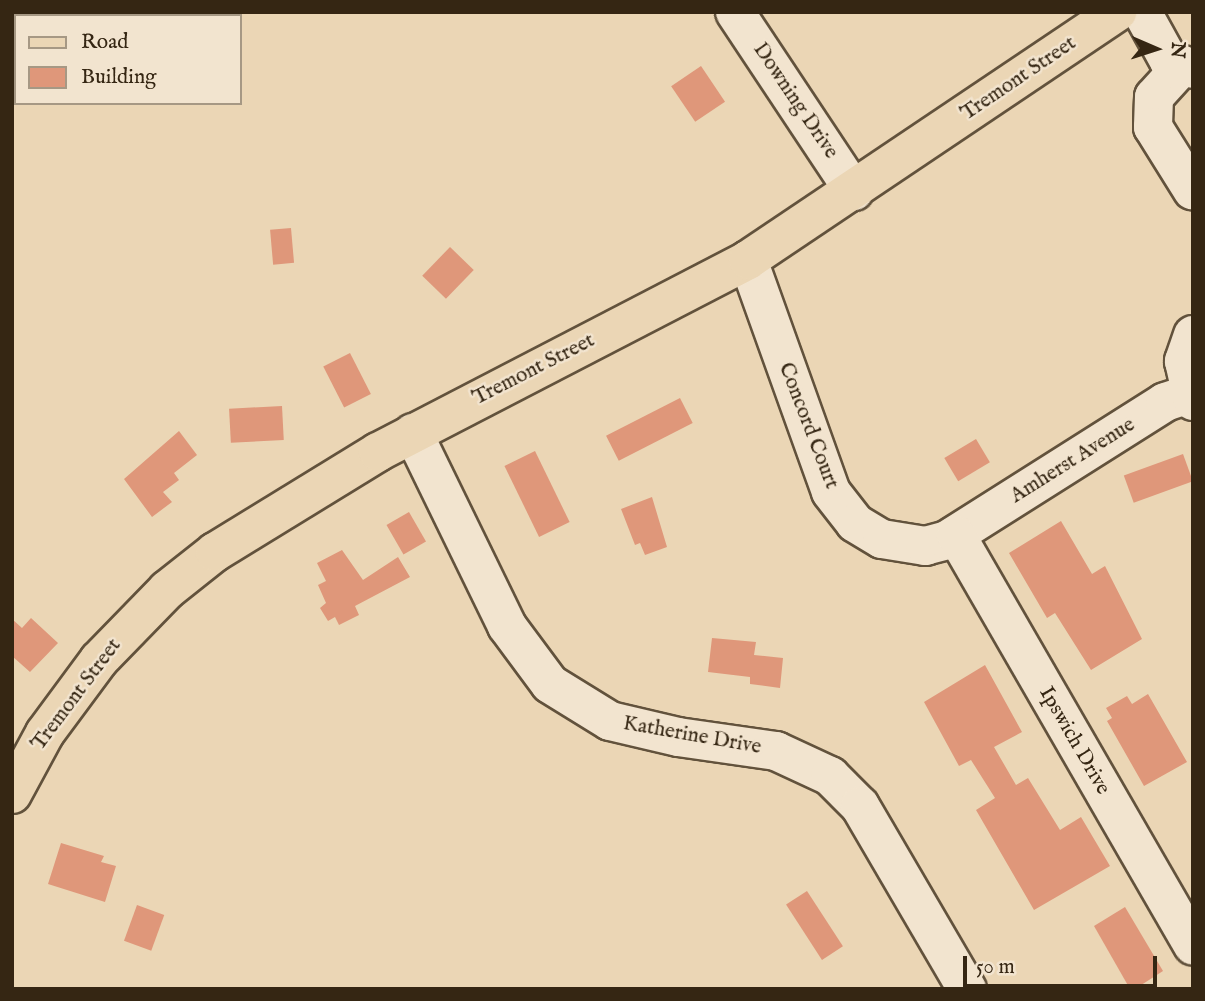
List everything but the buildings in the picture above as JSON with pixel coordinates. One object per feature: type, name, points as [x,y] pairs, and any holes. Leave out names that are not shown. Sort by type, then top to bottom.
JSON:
[{"type":"main road","name":"Tremont Street","points":[[12,794],[33,752],[78,686],[167,590],[238,536],[413,433],[748,260],[855,191],[1117,12]]},
{"type":"street","name":"Downing Drive","points":[[735,12],[855,191]]},
{"type":"street","points":[[1142,12],[1169,61],[1188,67]]},
{"type":"street","points":[[1188,67],[1154,97],[1153,127],[1193,191]]},
{"type":"street","name":"Concord Court","points":[[748,260],[822,472],[842,510],[868,532],[895,542],[925,546],[956,535]]},
{"type":"street","points":[[1191,396],[1184,361],[1193,335]]},
{"type":"street","name":"Amherst Avenue","points":[[956,535],[1165,402],[1191,396]]},
{"type":"street","name":"Katherine Drive","points":[[413,433],[508,626],[550,684],[610,721],[667,735],[776,751],[830,776],[860,806],[967,989]]},
{"type":"street","name":"Ipswich Drive","points":[[956,535],[1193,946]]}]
